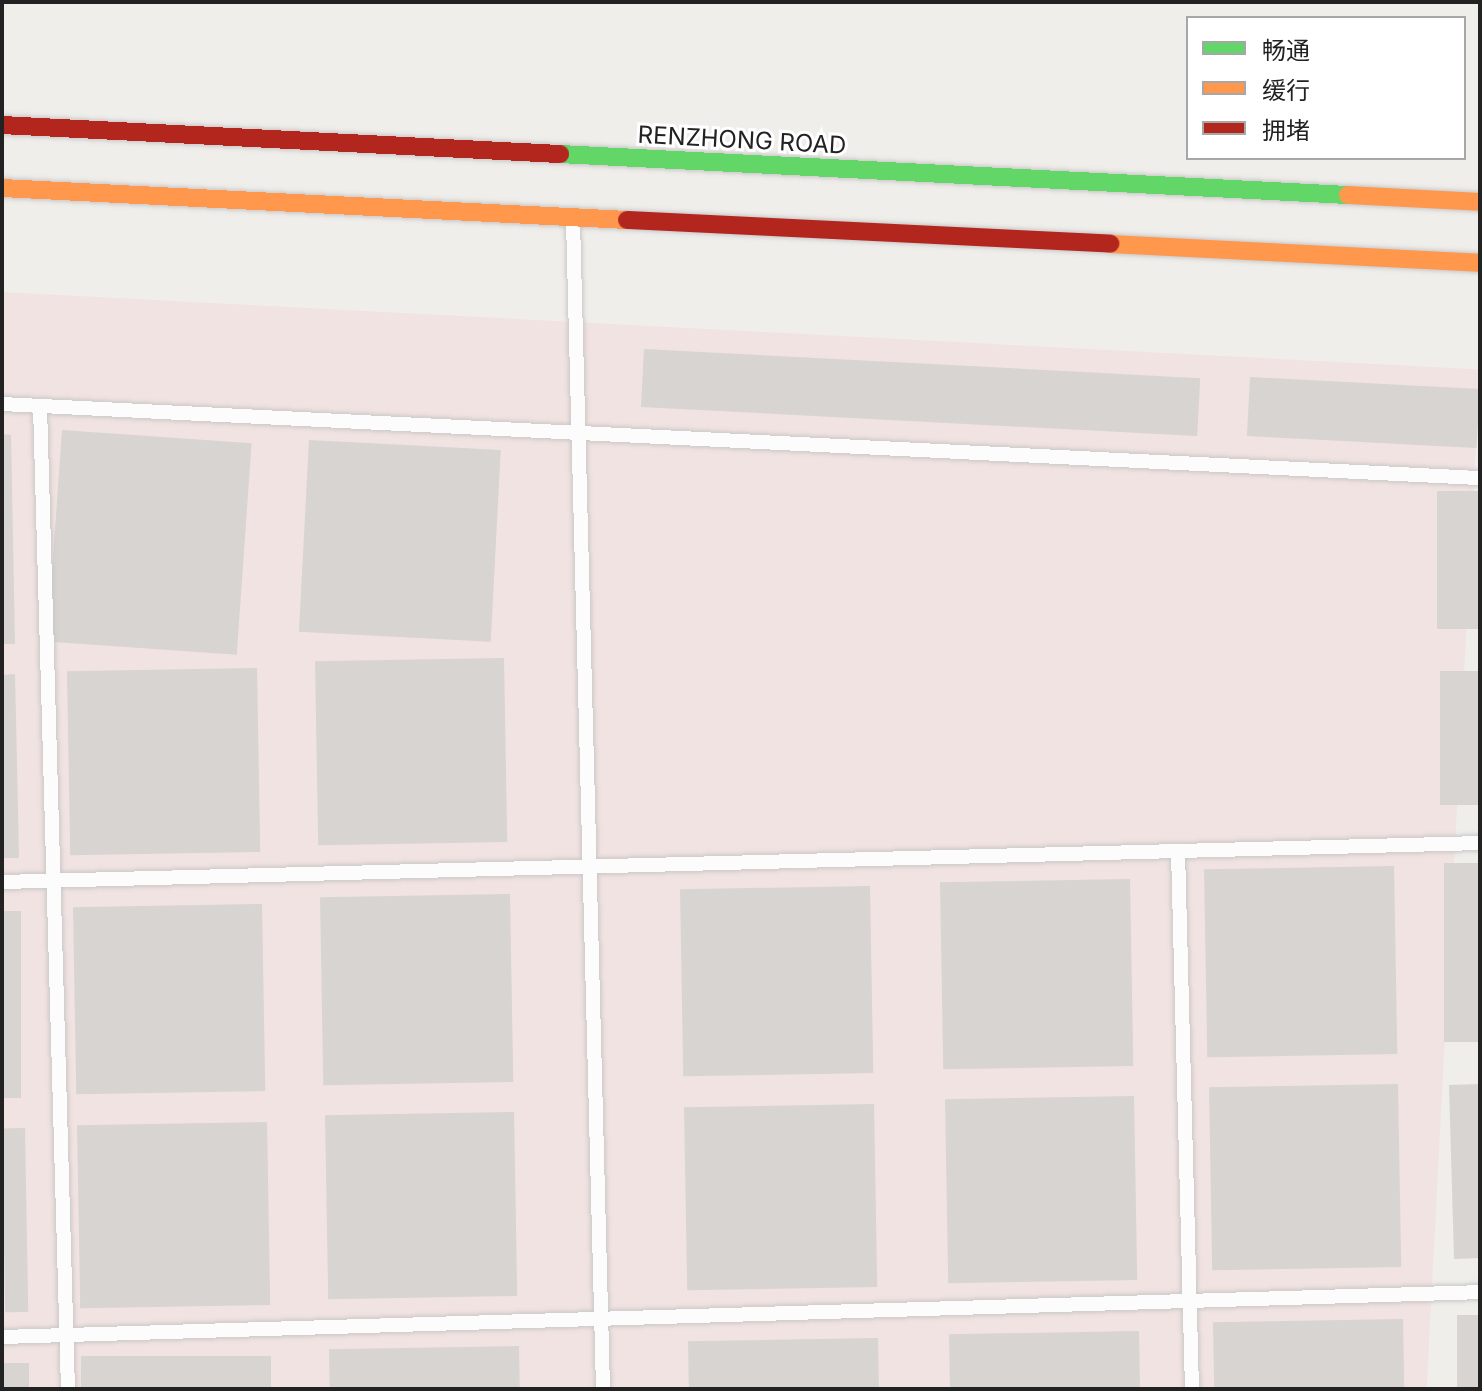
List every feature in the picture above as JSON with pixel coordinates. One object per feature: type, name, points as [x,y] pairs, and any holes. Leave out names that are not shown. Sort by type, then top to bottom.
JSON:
[{"type":"main road","name":"RENZHONG ROAD","points":[[2,125],[1480,202]]},
{"type":"main road","points":[[2,188],[573,220],[1480,263]]},
{"type":"lane","points":[[573,220],[603,1389]]},
{"type":"lane","points":[[2,404],[1480,478]]},
{"type":"lane","points":[[40,406],[68,1389]]},
{"type":"lane","points":[[2,882],[1480,843]]},
{"type":"lane","points":[[1178,851],[1192,1389]]},
{"type":"lane","points":[[2,1337],[1480,1292]]},
{"type":"shaded area","points":[[2,292],[1480,369],[1427,1389],[2,1389]]},
{"type":"building","points":[[644,349],[1200,378],[1197,436],[641,407]]},
{"type":"building","points":[[1250,377],[1480,389],[1477,448],[1247,436]]},
{"type":"building","points":[[62,430],[252,443],[237,655],[47,641]]},
{"type":"building","points":[[2,434],[11,435],[15,644],[2,644]]},
{"type":"building","points":[[309,440],[501,450],[491,642],[299,632]]},
{"type":"building","points":[[1437,491],[1480,491],[1480,629],[1437,629]]},
{"type":"building","points":[[504,658],[507,842],[318,845],[315,661]]},
{"type":"building","points":[[257,668],[260,852],[70,855],[67,671]]},
{"type":"building","points":[[1440,671],[1480,671],[1480,805],[1440,805]]},
{"type":"building","points":[[15,674],[19,858],[2,858],[2,675]]},
{"type":"building","points":[[1444,863],[1480,863],[1480,1042],[1444,1042]]},
{"type":"building","points":[[1394,866],[1397,1054],[1207,1057],[1204,869]]},
{"type":"building","points":[[1130,879],[1133,1066],[943,1069],[940,882]]},
{"type":"building","points":[[870,886],[873,1073],[683,1076],[680,889]]},
{"type":"building","points":[[510,894],[513,1082],[323,1085],[320,897]]},
{"type":"building","points":[[262,904],[265,1091],[76,1094],[73,907]]},
{"type":"building","points":[[2,911],[21,911],[21,1098],[2,1098]]},
{"type":"building","points":[[1398,1084],[1401,1267],[1212,1270],[1209,1087]]},
{"type":"building","points":[[1480,1084],[1480,1258],[1454,1259],[1449,1085]]},
{"type":"building","points":[[1134,1096],[1137,1280],[948,1283],[945,1099]]},
{"type":"building","points":[[874,1104],[877,1287],[687,1290],[684,1107]]},
{"type":"building","points":[[514,1112],[517,1296],[328,1299],[325,1115]]},
{"type":"building","points":[[267,1122],[270,1305],[80,1308],[77,1125]]},
{"type":"building","points":[[2,1128],[25,1128],[28,1312],[5,1312]]},
{"type":"building","points":[[1457,1315],[1480,1315],[1480,1389],[1457,1389]]},
{"type":"building","points":[[1403,1319],[1404,1389],[1214,1389],[1213,1322]]},
{"type":"building","points":[[1139,1331],[1140,1389],[950,1389],[949,1334]]},
{"type":"building","points":[[878,1338],[879,1389],[689,1389],[688,1341]]},
{"type":"building","points":[[519,1346],[520,1389],[330,1389],[329,1349]]},
{"type":"building","points":[[81,1356],[271,1356],[271,1389],[81,1389]]},
{"type":"building","points":[[2,1363],[29,1363],[29,1389],[2,1389]]},
{"type":"traffic: fast","points":[[560,154],[1348,195]]},
{"type":"traffic: slow","points":[[2,188],[627,220]]},
{"type":"traffic: slow","points":[[1348,195],[1480,202]]},
{"type":"traffic: slow","points":[[1110,244],[1480,263]]},
{"type":"traffic: jam","points":[[2,125],[560,154]]},
{"type":"traffic: jam","points":[[627,220],[1110,244]]}]
